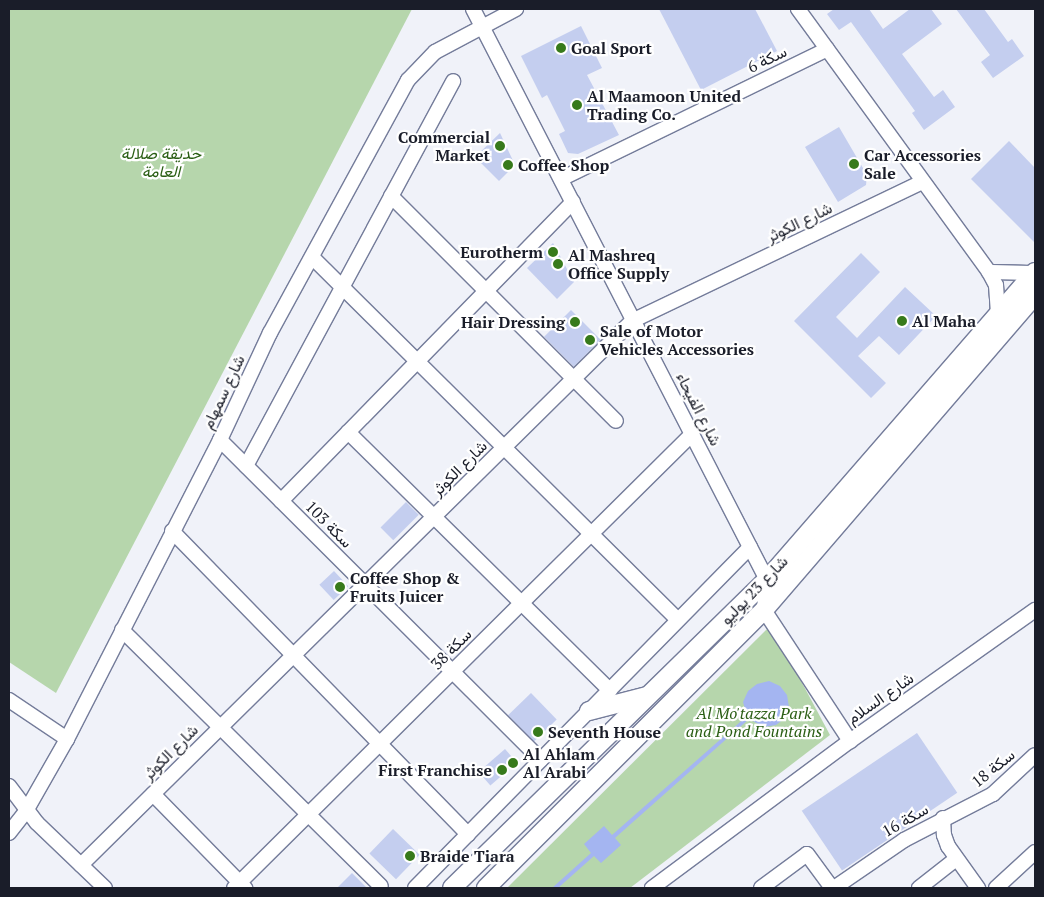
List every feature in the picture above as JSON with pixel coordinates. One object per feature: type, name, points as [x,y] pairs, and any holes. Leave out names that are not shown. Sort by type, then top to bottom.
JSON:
[{"type":"main road","name":"شارع 23 يوليو","points":[[452,888],[767,580],[998,312],[1035,272]]},
{"type":"main road","name":"شارع 23 يوليو","points":[[486,888],[764,610],[1035,295]]},
{"type":"main road","points":[[589,711],[647,696]]},
{"type":"street","name":"شارع الفيحاء","points":[[473,9],[767,580]]},
{"type":"street","name":"شارع سمهام","points":[[9,833],[26,811],[67,739],[220,440],[270,333],[313,258],[408,80],[435,52],[516,9]]},
{"type":"street","points":[[798,9],[989,272],[996,286],[998,312]]},
{"type":"street","name":"سكة 6","points":[[561,179],[827,49]]},
{"type":"street","points":[[246,466],[453,81]]},
{"type":"street","name":"شارع الكوثر","points":[[81,865],[632,321],[922,182]]},
{"type":"street","points":[[391,196],[616,421]]},
{"type":"street","points":[[281,502],[484,289],[572,202]]},
{"type":"street","points":[[313,258],[678,619]]},
{"type":"street","points":[[989,272],[1035,272]]},
{"type":"street","points":[[348,432],[610,690]]},
{"type":"street","name":"سكة 38","points":[[240,886],[309,814],[692,434]]},
{"type":"street","name":"سكة 103","points":[[220,440],[541,760]]},
{"type":"street","points":[[172,531],[468,834]]},
{"type":"street","points":[[415,888],[750,547]]},
{"type":"street","points":[[767,580],[764,610],[850,740]]},
{"type":"street","name":"شارع السلام","points":[[652,888],[850,740],[1035,610]]},
{"type":"street","points":[[122,630],[381,886]]},
{"type":"street","points":[[9,700],[67,739]]},
{"type":"street","name":"سكة 18","points":[[943,818],[993,794],[1035,755]]},
{"type":"street","points":[[9,786],[26,811],[105,888]]},
{"type":"street","points":[[153,794],[240,886]]},
{"type":"street","points":[[943,818],[944,835],[956,859],[978,888]]},
{"type":"street","name":"سكة 16","points":[[833,888],[885,852],[943,818]]},
{"type":"street","points":[[996,888],[1035,852]]},
{"type":"street","points":[[761,888],[807,854],[833,888]]},
{"type":"street","points":[[919,888],[956,859]]},
{"type":"green space","name":"حديقة صلالة العامة","points":[[9,9],[412,9],[56,693],[9,662]]},
{"type":"green space","name":"Al Mo'tazza Park and Pond Fountains","points":[[771,625],[830,735],[630,888],[507,888]]},
{"type":"water","points":[[769,681],[780,686],[787,695],[789,707],[785,718],[776,725],[764,727],[749,719],[615,838],[621,845],[601,863],[594,856],[558,888],[552,888],[591,853],[584,844],[604,826],[612,835],[747,716],[743,702],[748,691],[757,684]]},
{"type":"building","points":[[659,9],[755,9],[777,51],[701,90]]},
{"type":"building","points":[[834,9],[869,9],[883,29],[910,9],[931,9],[942,24],[902,54],[934,97],[943,90],[955,107],[924,130],[912,113],[915,111],[851,22],[839,30],[827,14]]},
{"type":"building","points":[[956,9],[984,9],[1008,42],[1012,39],[1024,56],[993,78],[981,62],[990,55]]},
{"type":"building","points":[[581,26],[602,68],[587,75],[619,135],[578,154],[568,153],[559,134],[565,131],[547,95],[542,98],[521,56]]},
{"type":"building","points":[[839,127],[867,175],[866,185],[838,202],[805,147]]},
{"type":"building","points":[[500,133],[515,165],[499,181],[475,157]]},
{"type":"building","points":[[1009,141],[1035,168],[1035,243],[971,179]]},
{"type":"building","points":[[553,243],[574,282],[557,299],[527,268]]},
{"type":"building","points":[[861,253],[880,272],[836,317],[857,338],[905,287],[936,316],[899,355],[879,336],[858,356],[886,383],[871,398],[794,321]]},
{"type":"building","points":[[571,310],[601,340],[574,367],[544,337]]},
{"type":"building","points":[[406,502],[419,515],[393,540],[381,527]]},
{"type":"building","points":[[334,571],[348,586],[334,600],[319,585]]},
{"type":"building","points":[[531,693],[557,720],[534,742],[508,715]]},
{"type":"building","points":[[917,733],[957,793],[842,870],[802,811]]},
{"type":"building","points":[[505,749],[517,763],[490,786],[479,772]]},
{"type":"building","points":[[393,829],[420,855],[396,879],[369,853]]},
{"type":"building","points":[[352,873],[367,888],[337,888]]},
{"type":"place","name":"Goal Sport","points":[[561,48]]},
{"type":"place","name":"Al Maamoon United Trading Co.","points":[[577,105]]},
{"type":"place","name":"Commercial Market","points":[[500,146]]},
{"type":"place","name":"Car Accessories Sale","points":[[854,164]]},
{"type":"place","name":"Coffee Shop","points":[[508,165]]},
{"type":"place","name":"Eurotherm","points":[[553,252]]},
{"type":"place","name":"Al Mashreq Office Supply","points":[[558,264]]},
{"type":"place","name":"Al Maha","points":[[902,321]]},
{"type":"place","name":"Hair Dressing","points":[[575,322]]},
{"type":"place","name":"Sale of Motor Vehicles Accessories","points":[[590,340]]},
{"type":"place","name":"Coffee Shop & Fruits Juicer","points":[[340,587]]},
{"type":"place","name":"Seventh House","points":[[538,732]]},
{"type":"place","name":"Al Ahlam Al Arabi","points":[[513,763]]},
{"type":"place","name":"First Franchise","points":[[502,770]]},
{"type":"place","name":"Braide Tiara","points":[[410,856]]}]
